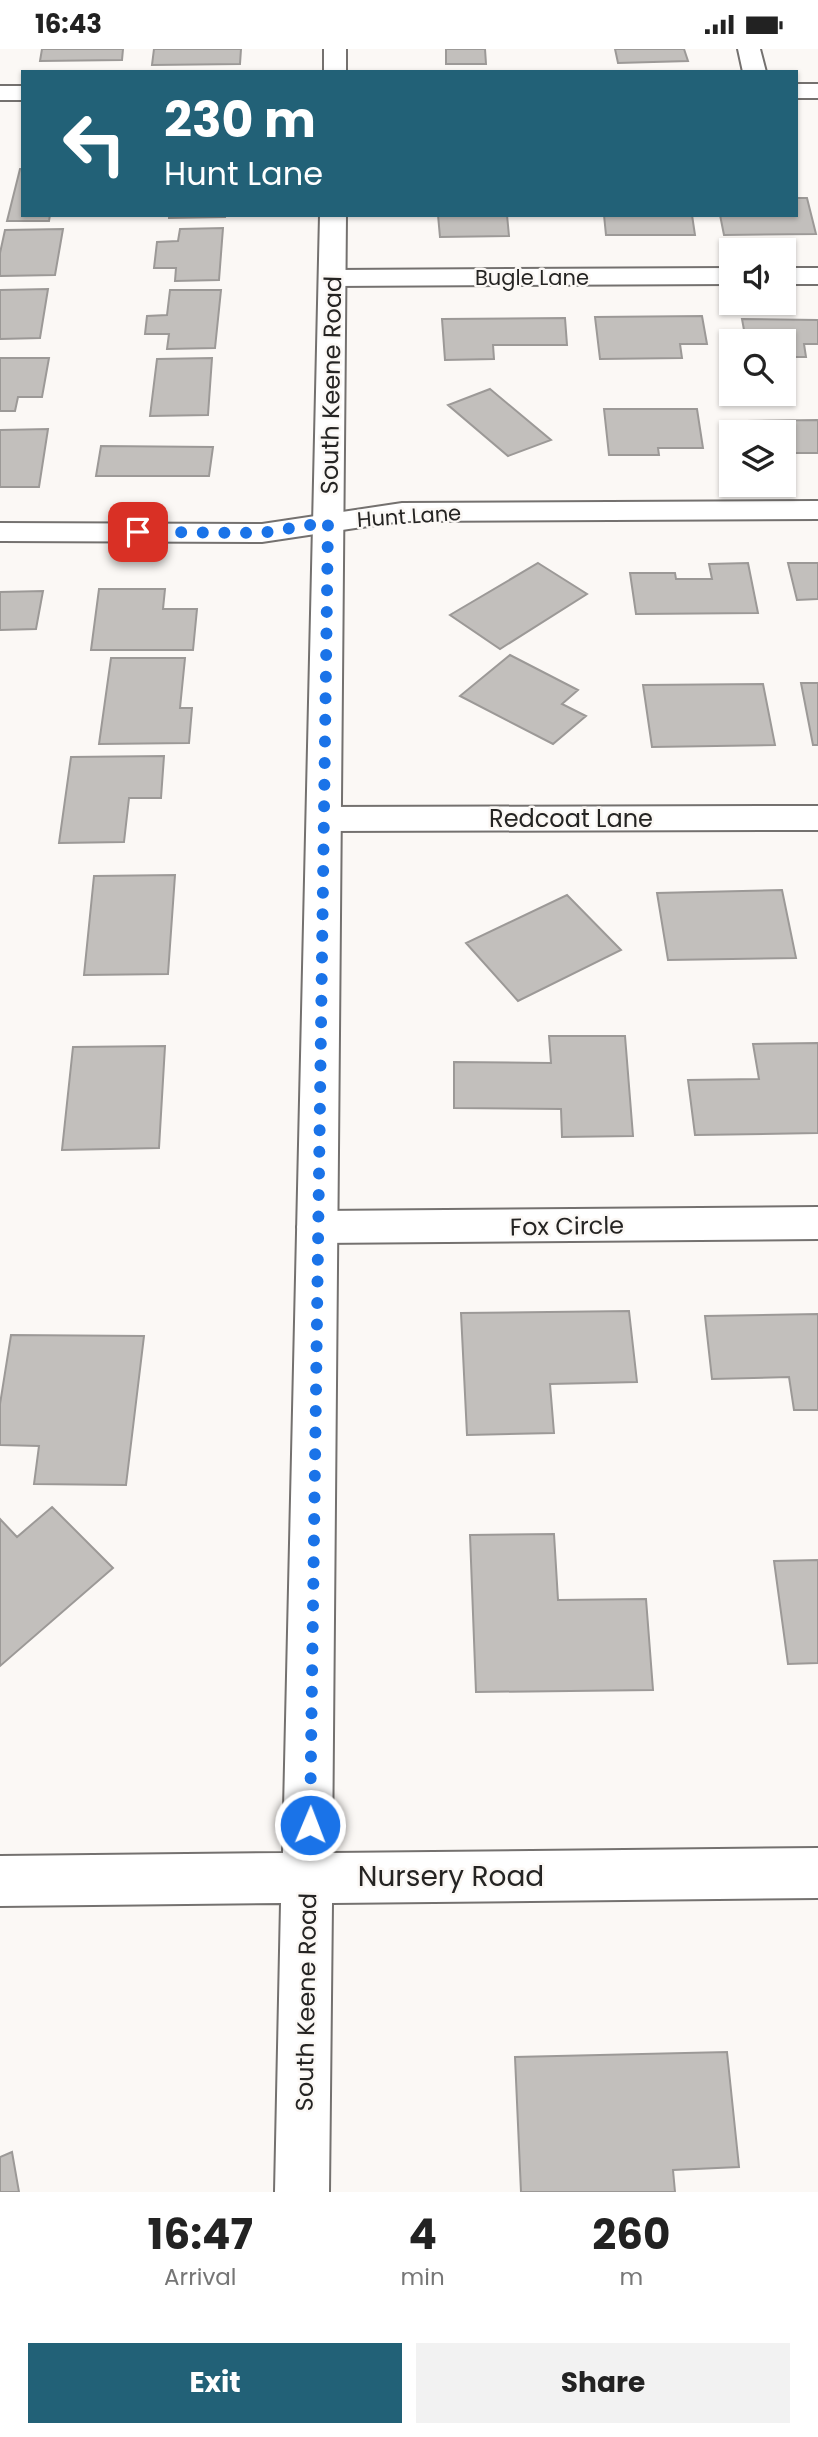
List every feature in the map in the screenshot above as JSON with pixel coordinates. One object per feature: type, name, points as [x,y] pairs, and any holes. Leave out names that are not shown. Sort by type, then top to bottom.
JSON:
[{"type":"street","points":[[335,49],[335,70]]},
{"type":"street","points":[[749,49],[754,70]]},
{"type":"street","points":[[798,90],[818,90]]},
{"type":"street","points":[[0,93],[21,93]]},
{"type":"street","name":"South Keene Road","points":[[302,2192],[334,217]]},
{"type":"street","name":"Bugle Lane","points":[[333,278],[719,276]]},
{"type":"street","points":[[796,276],[818,276]]},
{"type":"street","name":"Hunt Lane","points":[[0,532],[262,533],[402,512],[818,510]]},
{"type":"street","name":"Redcoat Lane","points":[[324,819],[818,818]]},
{"type":"street","name":"Fox Circle","points":[[317,1227],[818,1223]]},
{"type":"street","name":"Nursery Road","points":[[0,1881],[818,1873]]},
{"type":"building","points":[[42,49],[123,49],[122,60],[40,61]]},
{"type":"building","points":[[154,49],[241,49],[240,64],[152,65]]},
{"type":"building","points":[[446,49],[485,49],[486,64],[446,64]]},
{"type":"building","points":[[615,49],[684,49],[688,61],[618,63]]},
{"type":"building","points":[[21,169],[21,217],[50,217],[49,221],[7,221]]},
{"type":"building","points":[[798,198],[807,198],[816,234],[724,235],[720,217],[798,217]]},
{"type":"building","points":[[438,217],[507,217],[509,236],[440,237]]},
{"type":"building","points":[[604,217],[692,217],[695,235],[606,235]]},
{"type":"building","points":[[223,228],[219,280],[175,281],[176,268],[154,268],[157,242],[178,241],[180,229]]},
{"type":"building","points":[[63,229],[55,275],[0,276],[0,253],[5,230]]},
{"type":"building","points":[[48,289],[40,338],[0,339],[0,290]]},
{"type":"building","points":[[170,290],[221,290],[215,348],[167,349],[169,334],[145,334],[147,316],[167,315]]},
{"type":"building","points":[[702,316],[707,344],[680,344],[682,358],[600,359],[595,317]]},
{"type":"building","points":[[565,318],[567,345],[493,345],[494,359],[445,360],[442,319]]},
{"type":"building","points":[[742,319],[818,320],[818,344],[804,344],[806,357],[796,357],[796,329],[744,329]]},
{"type":"building","points":[[0,358],[49,358],[42,397],[18,397],[15,411],[0,411]]},
{"type":"building","points":[[212,358],[208,415],[150,416],[157,359]]},
{"type":"building","points":[[490,389],[551,440],[508,456],[448,405]]},
{"type":"building","points":[[604,409],[697,409],[703,448],[658,448],[659,455],[609,455]]},
{"type":"building","points":[[796,420],[818,420],[818,453],[796,453]]},
{"type":"building","points":[[48,429],[39,487],[0,487],[0,430]]},
{"type":"building","points":[[101,446],[213,447],[209,476],[96,476]]},
{"type":"building","points":[[538,563],[587,594],[500,649],[450,615]]},
{"type":"building","points":[[748,563],[758,613],[636,614],[630,573],[675,573],[676,579],[712,579],[709,564]]},
{"type":"building","points":[[788,563],[818,563],[818,599],[797,600]]},
{"type":"building","points":[[99,589],[165,589],[163,609],[197,609],[193,650],[91,650]]},
{"type":"building","points":[[43,591],[36,629],[0,630],[0,592]]},
{"type":"building","points":[[510,655],[578,690],[562,704],[586,716],[553,744],[460,696]]},
{"type":"building","points":[[111,658],[185,658],[180,708],[192,708],[189,743],[99,744]]},
{"type":"building","points":[[801,683],[818,683],[818,745],[813,745]]},
{"type":"building","points":[[763,684],[775,745],[652,747],[643,685]]},
{"type":"building","points":[[164,756],[161,798],[129,798],[124,842],[59,843],[71,757]]},
{"type":"building","points":[[175,875],[168,974],[84,975],[94,876]]},
{"type":"building","points":[[782,890],[796,958],[668,960],[657,893]]},
{"type":"building","points":[[567,895],[621,950],[518,1001],[466,943]]},
{"type":"building","points":[[549,1036],[625,1036],[633,1136],[562,1137],[561,1109],[454,1108],[454,1062],[551,1063]]},
{"type":"building","points":[[818,1043],[818,1133],[695,1135],[688,1080],[759,1079],[753,1044]]},
{"type":"building","points":[[165,1046],[159,1148],[62,1150],[73,1047]]},
{"type":"building","points":[[629,1311],[637,1382],[550,1384],[554,1433],[467,1435],[461,1313]]},
{"type":"building","points":[[818,1314],[818,1410],[794,1410],[789,1377],[712,1379],[705,1316]]},
{"type":"building","points":[[11,1335],[144,1336],[126,1485],[34,1484],[39,1446],[0,1445],[0,1404]]},
{"type":"building","points":[[52,1507],[113,1568],[0,1666],[0,1519],[17,1537]]},
{"type":"building","points":[[554,1534],[558,1600],[646,1599],[653,1690],[476,1692],[470,1535]]},
{"type":"building","points":[[818,1560],[818,1663],[788,1664],[774,1561]]},
{"type":"building","points":[[727,2052],[739,2167],[673,2170],[675,2192],[521,2192],[515,2057]]},
{"type":"building","points":[[12,2152],[19,2192],[0,2192],[0,2157]]},
{"type":"route","points":[[138,532],[262,533],[328,522],[310,1825]]}]
